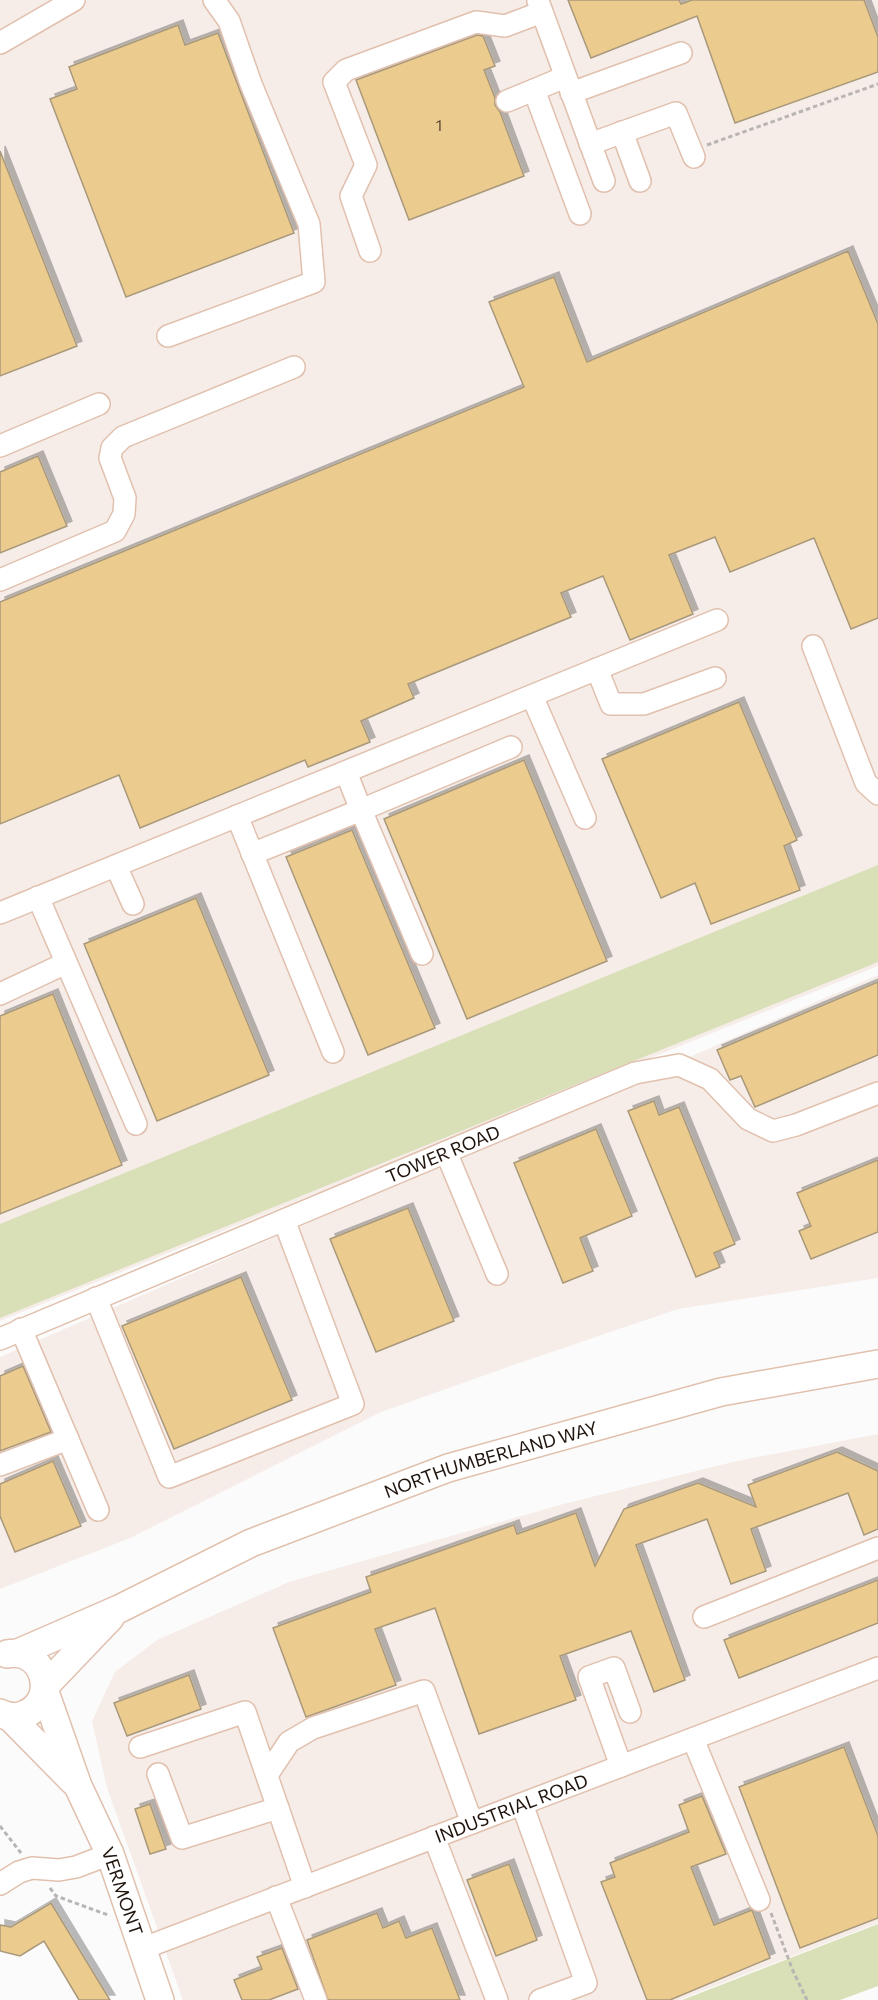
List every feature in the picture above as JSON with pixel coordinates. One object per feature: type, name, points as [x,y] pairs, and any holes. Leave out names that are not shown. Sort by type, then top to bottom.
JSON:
[{"type":"main road","name":"NORTHUMBERLAND WAY","points":[[7,1651],[119,1609],[251,1544],[448,1468],[721,1392],[878,1364]]},
{"type":"main road","name":"NORTHUMBERLAND WAY","points":[[3,1716],[19,1717],[35,1708],[45,1689],[119,1609]]},
{"type":"main road","name":"VERMONT","points":[[7,1651],[26,1656],[40,1668],[78,1786],[110,1854],[160,2000]]},
{"type":"main road","name":"VERMONT","points":[[3,1716],[78,1786]]},
{"type":"street","points":[[168,336],[314,282],[309,224],[251,84],[229,21],[214,0]]},
{"type":"street","points":[[0,43],[69,1]]},
{"type":"street","points":[[370,251],[351,196],[366,165],[334,82],[346,70],[476,22],[505,26],[540,6],[603,181]]},
{"type":"street","points":[[507,101],[534,90],[568,85],[681,53]]},
{"type":"street","points":[[534,90],[580,214]]},
{"type":"street","points":[[590,144],[676,112],[693,154]]},
{"type":"street","points":[[622,132],[640,181]]},
{"type":"street","points":[[0,580],[116,531],[124,514],[125,498],[110,458],[112,448],[123,437],[294,367]]},
{"type":"street","points":[[0,446],[99,404]]},
{"type":"street","points":[[0,913],[717,620]]},
{"type":"street","points":[[813,646],[866,783],[878,794]]},
{"type":"street","points":[[597,669],[611,704],[644,704],[715,678]]},
{"type":"street","points":[[532,696],[585,818]]},
{"type":"street","points":[[252,854],[511,747]]},
{"type":"street","points":[[345,772],[422,954]]},
{"type":"street","points":[[237,816],[333,1052]]},
{"type":"street","points":[[116,866],[133,904]]},
{"type":"street","points":[[38,897],[136,1124]]},
{"type":"street","points":[[0,994],[66,963]]},
{"type":"street","name":"TOWER ROAD","points":[[0,1339],[635,1073],[679,1065],[710,1079],[748,1119],[773,1131],[796,1125],[878,1093]]},
{"type":"street","points":[[446,1152],[497,1274]]},
{"type":"street","points":[[96,1298],[170,1477],[353,1404],[284,1220]]},
{"type":"street","points":[[21,1329],[98,1510]]},
{"type":"street","points":[[0,1466],[68,1438]]},
{"type":"street","points":[[704,1617],[878,1548]]},
{"type":"street","points":[[621,1766],[588,1677],[614,1668],[630,1712]]},
{"type":"street","name":"INDUSTRIAL ROAD","points":[[144,1948],[621,1766],[877,1672]]},
{"type":"street","points":[[267,1775],[289,1742],[313,1728],[424,1691],[472,1823]]},
{"type":"street","points":[[140,1747],[245,1712],[305,1887]]},
{"type":"street","points":[[693,1739],[759,1900]]},
{"type":"street","points":[[158,1774],[182,1838],[278,1808]]},
{"type":"street","points":[[522,1804],[586,1983],[540,2000]]},
{"type":"street","points":[[434,1837],[498,2000]]},
{"type":"street","points":[[0,1884],[19,1872],[32,1868],[59,1870],[76,1867],[110,1854]]},
{"type":"street","points":[[276,1898],[316,2000]]},
{"type":"path","points":[[693,154],[878,84]]},
{"type":"path","points":[[0,1826],[56,1896],[115,1917]]},
{"type":"shaded area","points":[[0,0],[878,0],[878,966],[0,1321]]},
{"type":"shaded area","points":[[878,975],[878,1278],[678,1309],[381,1412],[130,1538],[0,1589],[0,1357]]},
{"type":"shaded area","points":[[878,1434],[878,1923],[679,2000],[183,2000],[107,1788],[92,1721],[115,1672],[157,1640],[289,1582],[567,1503],[737,1461]]},
{"type":"green space","points":[[878,865],[878,962],[0,1318],[0,1224]]},
{"type":"green space","points":[[878,1924],[878,1986],[840,2000],[682,2000]]},
{"type":"building","points":[[568,0],[679,0],[681,4],[692,0],[864,0],[878,37],[878,72],[735,123],[697,16],[591,58]]},
{"type":"building","points":[[178,25],[185,45],[218,33],[294,233],[126,297],[50,99],[77,89],[69,67]]},
{"type":"building","points":[[477,35],[483,36],[495,66],[484,70],[495,98],[495,105],[500,112],[524,176],[409,220],[356,80]]},
{"type":"building","points":[[0,151],[77,346],[0,376]]},
{"type":"building","points":[[848,251],[878,324],[878,618],[851,629],[814,538],[730,572],[715,537],[669,555],[693,614],[630,640],[603,576],[561,593],[571,617],[408,684],[414,698],[361,721],[370,742],[308,767],[305,760],[140,828],[119,775],[0,824],[0,602],[524,387],[489,302],[554,277],[587,362]]},
{"type":"building","points":[[38,456],[67,526],[0,553],[0,472]]},
{"type":"building","points":[[739,702],[797,840],[784,846],[800,890],[711,924],[695,883],[661,898],[602,759]]},
{"type":"building","points":[[524,760],[607,961],[467,1019],[384,819]]},
{"type":"building","points":[[352,830],[435,1028],[368,1055],[286,857]]},
{"type":"building","points":[[196,898],[269,1075],[157,1121],[84,944]]},
{"type":"building","points":[[878,982],[878,1055],[755,1107],[741,1076],[730,1080],[717,1050]]},
{"type":"building","points":[[53,994],[122,1165],[0,1214],[0,1016]]},
{"type":"building","points":[[654,1101],[659,1115],[679,1107],[735,1244],[714,1253],[720,1267],[696,1277],[628,1111]]},
{"type":"building","points":[[596,1129],[632,1216],[580,1238],[593,1271],[563,1283],[514,1163]]},
{"type":"building","points":[[878,1160],[878,1232],[811,1259],[799,1231],[811,1226],[797,1193]]},
{"type":"building","points":[[408,1208],[454,1321],[376,1352],[330,1239]]},
{"type":"building","points":[[241,1277],[292,1400],[174,1449],[122,1326]]},
{"type":"building","points":[[23,1366],[51,1432],[0,1451],[0,1376]]},
{"type":"building","points":[[837,1452],[878,1471],[878,1529],[864,1535],[848,1493],[751,1529],[766,1571],[731,1584],[707,1519],[636,1545],[685,1680],[654,1692],[631,1631],[560,1656],[576,1700],[479,1734],[435,1608],[375,1629],[396,1685],[306,1717],[273,1628],[371,1592],[366,1577],[514,1525],[517,1534],[576,1513],[595,1566],[624,1509],[698,1483],[756,1507],[748,1485]]},
{"type":"building","points":[[53,1461],[81,1526],[15,1552],[0,1516],[0,1484]]},
{"type":"building","points":[[878,1580],[878,1623],[739,1678],[724,1640]]},
{"type":"building","points":[[189,1675],[201,1709],[127,1736],[114,1703]]},
{"type":"building","points":[[844,1747],[878,1836],[878,1918],[800,1948],[739,1787]]},
{"type":"building","points":[[702,1796],[726,1854],[691,1867],[714,1925],[752,1910],[770,1958],[670,2000],[647,2000],[601,1882],[615,1877],[610,1863],[689,1832],[679,1805]]},
{"type":"building","points":[[150,1804],[166,1849],[150,1854],[135,1809]]},
{"type":"building","points":[[509,1864],[537,1940],[496,1956],[467,1880]]},
{"type":"building","points":[[51,1903],[110,2000],[79,2000],[44,1941],[20,1956],[0,1951],[0,1925],[11,1927]]},
{"type":"building","points":[[377,1913],[383,1928],[399,1921],[406,1938],[432,1928],[460,2000],[328,2000],[307,1940]]},
{"type":"building","points":[[282,1948],[298,1989],[269,2000],[242,2000],[234,1980],[262,1969],[257,1957]]}]
